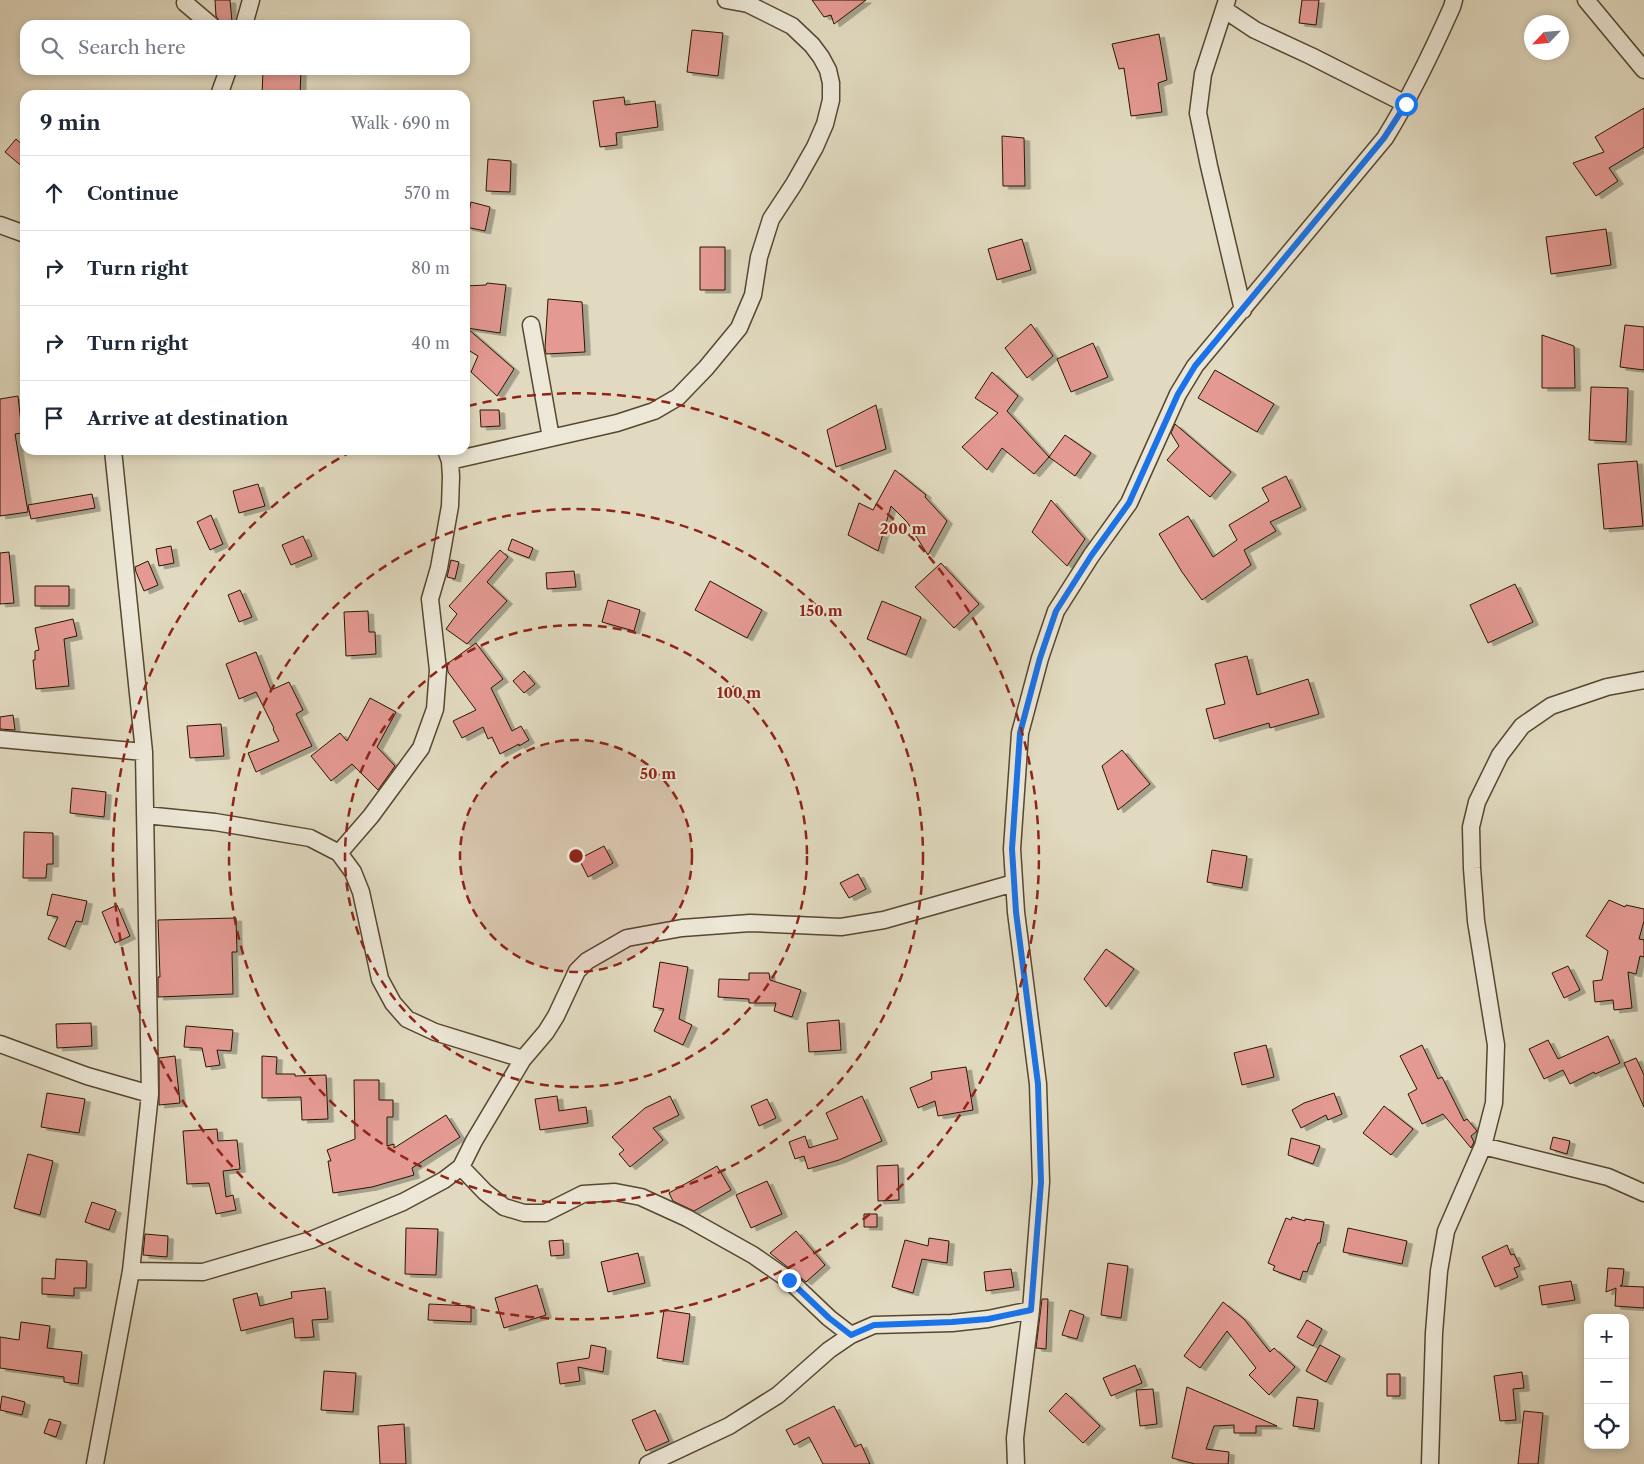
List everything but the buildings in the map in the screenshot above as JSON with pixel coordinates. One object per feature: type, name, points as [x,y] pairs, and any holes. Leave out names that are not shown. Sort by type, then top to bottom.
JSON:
[{"type":"street","points":[[245,20],[251,0]]},
{"type":"street","points":[[470,452],[551,438],[617,423],[654,411],[678,396],[706,368],[739,328],[753,295],[759,256],[771,219],[794,184],[815,147],[825,124],[831,100],[831,83],[822,57],[792,26],[748,4],[726,0]]},
{"type":"street","points":[[1016,1464],[1015,1438],[1031,1310],[1041,1182],[1038,1084],[1016,912],[1012,849],[1020,733],[1040,658],[1056,611],[1091,556],[1129,503],[1178,394],[1195,366],[1384,138],[1406,104],[1454,0]]},
{"type":"street","points":[[1586,0],[1644,70]]},
{"type":"street","points":[[185,3],[205,20]]},
{"type":"street","points":[[1243,310],[1198,113],[1203,74],[1226,5],[1255,30],[1406,104]]},
{"type":"street","points":[[221,90],[226,75]]},
{"type":"street","points":[[0,225],[20,232]]},
{"type":"street","points":[[531,325],[551,438]]},
{"type":"street","points":[[96,1464],[131,1271],[150,1094],[144,752],[114,455]]},
{"type":"street","points":[[339,853],[371,816],[421,748],[434,709],[438,670],[430,599],[439,568],[450,506],[451,477],[448,456]]},
{"type":"street","points":[[1430,1464],[1434,1333],[1439,1271],[1446,1231],[1483,1146],[1494,1103],[1496,1045],[1476,921],[1471,827],[1477,802],[1500,755],[1522,726],[1551,706],[1607,687],[1644,680]]},
{"type":"street","points":[[0,739],[144,752]]},
{"type":"street","points":[[145,815],[215,822],[310,838],[339,853],[353,872],[361,892],[380,979],[393,1003],[407,1019],[435,1032],[523,1059]]},
{"type":"street","points":[[131,1271],[203,1272],[311,1240],[404,1202],[444,1180],[461,1167],[474,1141],[523,1059],[551,1024],[577,971],[587,960],[626,938],[682,928],[750,923],[841,927],[884,920],[1014,883]]},
{"type":"street","points":[[0,1044],[87,1076],[150,1094]]},
{"type":"street","points":[[1483,1146],[1608,1176],[1644,1193]]},
{"type":"street","points":[[461,1167],[485,1192],[504,1207],[524,1212],[545,1213],[583,1194],[615,1192],[641,1197],[688,1218],[753,1255],[789,1280],[829,1318],[851,1335]]},
{"type":"street","points":[[648,1464],[729,1426],[778,1395],[829,1350],[851,1335],[874,1325],[988,1319],[1031,1310]]},
{"type":"route","points":[[789,1280],[829,1318],[851,1335],[874,1325],[988,1319],[1031,1310],[1041,1182],[1038,1084],[1016,912],[1012,849],[1020,733],[1040,658],[1056,611],[1091,556],[1129,503],[1178,394],[1195,366],[1384,138],[1406,104]]}]
